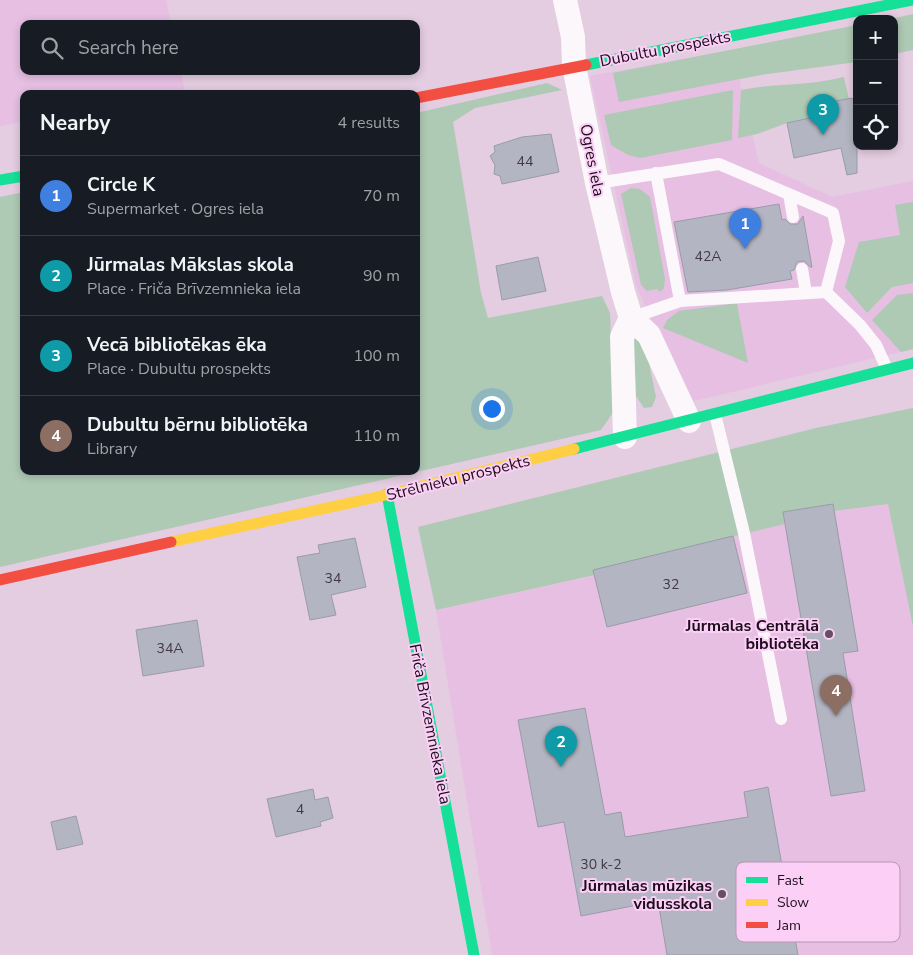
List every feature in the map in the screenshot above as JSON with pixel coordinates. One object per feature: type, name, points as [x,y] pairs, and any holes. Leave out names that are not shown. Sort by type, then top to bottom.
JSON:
[{"type":"main road","name":"Dubultu prospekts","points":[[420,97],[913,0]]},
{"type":"main road","points":[[0,180],[20,177]]},
{"type":"main road","name":"Strēlnieku prospekts","points":[[0,580],[387,494],[625,437],[913,364]]},
{"type":"main road","name":"Friča Brīvzemnieka iela","points":[[387,494],[474,955]]},
{"type":"street","name":"Ogres iela","points":[[565,0],[573,37],[574,66],[597,182],[623,292],[631,318],[649,335],[688,421]]},
{"type":"street","points":[[625,437],[622,337],[631,318]]},
{"type":"lane","points":[[597,182],[719,164],[833,213],[839,241],[826,292]]},
{"type":"lane","points":[[656,173],[680,301]]},
{"type":"lane","points":[[789,194],[793,218]]},
{"type":"lane","points":[[802,269],[806,294]]},
{"type":"lane","points":[[631,318],[680,301],[826,292],[860,325],[876,345],[887,370]]},
{"type":"lane","points":[[715,414],[744,533],[781,719]]},
{"type":"shaded area","points":[[0,0],[166,0],[170,20],[20,20],[20,75],[182,75],[185,90],[20,90],[20,123],[0,126]]},
{"type":"shaded area","points":[[736,49],[741,90],[759,163],[832,197],[913,181],[913,349],[694,401],[683,393],[636,285],[590,76]]},
{"type":"shaded area","points":[[833,504],[835,511],[888,504],[913,627],[913,955],[492,955],[436,610],[594,576],[593,570],[785,524],[783,512]]},
{"type":"green space","points":[[913,14],[913,50],[898,53],[898,17]]},
{"type":"green space","points":[[853,26],[853,63],[761,75],[619,102],[613,73]]},
{"type":"green space","points":[[844,77],[849,99],[833,113],[787,123],[757,134],[738,138],[741,90],[818,82]]},
{"type":"green space","points":[[547,83],[562,90],[475,108],[453,122],[481,293],[488,318],[602,296],[610,313],[614,411],[601,430],[420,471],[420,112]]},
{"type":"green space","points":[[733,90],[732,140],[640,158],[628,155],[611,145],[604,115]]},
{"type":"green space","points":[[631,188],[640,189],[650,197],[665,279],[664,288],[660,292],[657,289],[647,291],[641,285],[621,194]]},
{"type":"green space","points":[[20,193],[20,475],[404,475],[0,567],[0,197]]},
{"type":"green space","points":[[913,202],[913,283],[892,287],[867,313],[845,287],[859,242],[900,235],[895,205]]},
{"type":"green space","points":[[913,293],[913,349],[901,352],[872,320],[897,295]]},
{"type":"green space","points":[[737,304],[748,363],[663,328],[667,320],[679,311]]},
{"type":"green space","points":[[633,333],[644,339],[656,397],[652,407],[644,408],[636,396]]},
{"type":"green space","points":[[913,408],[913,627],[888,504],[834,511],[833,504],[783,512],[785,524],[594,570],[595,575],[436,610],[418,527],[816,428]]},
{"type":"building","points":[[852,98],[853,100],[853,150],[857,150],[857,173],[847,175],[841,148],[794,158],[787,123],[833,113],[831,102]]},
{"type":"building","points":[[551,134],[559,172],[502,184],[500,176],[494,174],[495,165],[490,156],[495,152],[494,146],[522,137]]},
{"type":"building","points":[[779,204],[782,220],[785,219],[790,224],[798,224],[803,216],[812,267],[804,261],[797,262],[794,270],[790,271],[792,279],[727,290],[688,292],[674,222]]},
{"type":"building","points":[[538,257],[546,291],[502,300],[496,266]]},
{"type":"building","name":"Jūrmalas Centrālā bibliotēka","points":[[833,504],[858,651],[843,653],[865,791],[831,796],[783,512]]},
{"type":"building","points":[[733,536],[747,593],[607,627],[593,570]]},
{"type":"building","points":[[355,538],[366,587],[331,595],[336,615],[310,620],[297,557],[320,553],[318,545]]},
{"type":"building","points":[[197,620],[204,666],[143,676],[136,630]]},
{"type":"building","points":[[585,708],[605,815],[621,812],[625,837],[748,817],[744,792],[768,787],[781,862],[736,862],[736,942],[796,942],[798,955],[667,955],[658,901],[581,916],[564,822],[538,827],[518,720]]},
{"type":"building","points":[[313,789],[315,800],[328,797],[333,818],[320,822],[321,826],[276,837],[267,799]]},
{"type":"building","points":[[76,816],[83,844],[57,850],[51,822]]},
{"type":"traffic: fast","points":[[586,65],[913,0]]},
{"type":"traffic: fast","points":[[0,180],[20,177]]},
{"type":"traffic: fast","points":[[574,449],[913,363]]},
{"type":"traffic: fast","points":[[387,494],[474,955]]},
{"type":"traffic: slow","points":[[171,542],[377,497],[574,449]]},
{"type":"traffic: jam","points":[[420,97],[586,65]]},
{"type":"traffic: jam","points":[[0,580],[171,542]]},
{"type":"place","name":"Vecā bibliotēkas ēka","points":[[823,135]]},
{"type":"place","name":"Circle K","points":[[745,249]]},
{"type":"place","name":"Jūrmalas Centrālā bibliotēka","points":[[829,634]]},
{"type":"place","name":"Dubultu bērnu bibliotēka","points":[[836,716]]},
{"type":"place","name":"Jūrmalas Mākslas skola","points":[[561,767]]},
{"type":"place","name":"Jūrmalas mūzikas vidusskola","points":[[722,894]]}]
